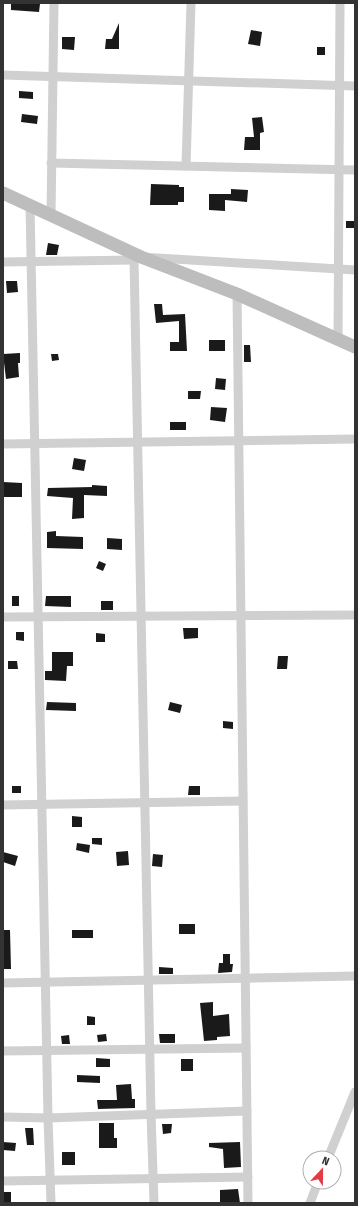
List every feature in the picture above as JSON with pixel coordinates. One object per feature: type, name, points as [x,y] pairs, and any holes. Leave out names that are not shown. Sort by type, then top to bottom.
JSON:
[{"type":"street","points":[[51,215],[54,3]]},
{"type":"street","points":[[186,166],[191,3]]},
{"type":"street","points":[[338,341],[340,3]]},
{"type":"street","points":[[3,75],[355,86]]},
{"type":"street","points":[[51,163],[355,170]]},
{"type":"street","points":[[3,193],[137,258],[237,294],[338,341],[355,347]]},
{"type":"street","points":[[30,206],[48,1118],[52,1180],[51,1203]]},
{"type":"street","points":[[137,258],[141,616],[154,1203]]},
{"type":"street","points":[[3,262],[137,258],[355,270]]},
{"type":"street","points":[[237,294],[248,1203]]},
{"type":"street","points":[[3,444],[355,439]]},
{"type":"street","points":[[3,617],[355,615]]},
{"type":"street","points":[[3,805],[243,802]]},
{"type":"street","points":[[3,983],[355,976]]},
{"type":"street","points":[[3,1051],[246,1048]]},
{"type":"street","points":[[331,1150],[355,1092]]},
{"type":"street","points":[[3,1117],[48,1118],[247,1111]]},
{"type":"street","points":[[3,1181],[248,1177]]},
{"type":"street","points":[[310,1203],[315,1190]]},
{"type":"building","points":[[11,3],[40,4],[39,12],[11,10]]},
{"type":"building","points":[[119,23],[119,49],[105,49],[106,39],[112,39]]},
{"type":"building","points":[[251,30],[262,32],[260,46],[248,44]]},
{"type":"building","points":[[62,37],[75,37],[74,50],[62,49]]},
{"type":"building","points":[[317,47],[325,47],[325,55],[317,55]]},
{"type":"building","points":[[19,91],[33,92],[33,99],[19,98]]},
{"type":"building","points":[[22,114],[38,116],[37,124],[21,122]]},
{"type":"building","points":[[262,117],[264,132],[260,133],[260,150],[244,150],[245,137],[254,137],[252,118]]},
{"type":"building","points":[[151,184],[179,185],[179,187],[184,187],[184,202],[178,202],[178,205],[150,205]]},
{"type":"building","points":[[231,189],[248,190],[247,202],[225,200],[225,211],[209,210],[209,194],[231,194]]},
{"type":"building","points":[[346,221],[355,221],[355,228],[346,228]]},
{"type":"building","points":[[48,243],[59,245],[57,255],[46,255]]},
{"type":"building","points":[[6,281],[17,281],[18,292],[7,293]]},
{"type":"building","points":[[154,304],[162,304],[163,315],[185,314],[187,351],[170,351],[170,342],[179,342],[179,321],[156,323]]},
{"type":"building","points":[[209,340],[225,340],[225,351],[209,351]]},
{"type":"building","points":[[244,345],[250,345],[251,362],[244,362]]},
{"type":"building","points":[[20,353],[20,363],[18,363],[19,377],[6,379],[3,354]]},
{"type":"building","points":[[51,354],[58,354],[59,360],[52,361]]},
{"type":"building","points":[[216,378],[226,379],[225,390],[215,389]]},
{"type":"building","points":[[188,391],[201,391],[200,399],[188,399]]},
{"type":"building","points":[[211,407],[227,408],[225,422],[210,420]]},
{"type":"building","points":[[170,422],[186,422],[186,430],[170,430]]},
{"type":"building","points":[[74,458],[86,460],[84,471],[72,469]]},
{"type":"building","points":[[3,482],[22,483],[22,497],[3,497]]},
{"type":"building","points":[[92,485],[107,486],[107,496],[84,495],[84,518],[72,519],[73,498],[47,496],[48,488],[92,487]]},
{"type":"building","points":[[56,531],[56,536],[83,537],[83,549],[47,548],[47,532]]},
{"type":"building","points":[[107,538],[122,539],[122,550],[107,549]]},
{"type":"building","points":[[99,561],[106,564],[103,571],[96,568]]},
{"type":"building","points":[[12,596],[19,596],[19,606],[12,606]]},
{"type":"building","points":[[46,596],[71,596],[71,607],[45,606]]},
{"type":"building","points":[[101,601],[113,601],[113,610],[101,610]]},
{"type":"building","points":[[183,628],[198,628],[198,638],[184,639]]},
{"type":"building","points":[[16,632],[24,632],[24,641],[16,640]]},
{"type":"building","points":[[96,633],[105,634],[105,642],[96,642]]},
{"type":"building","points":[[52,652],[73,652],[73,666],[67,666],[66,681],[45,680],[45,671],[52,671]]},
{"type":"building","points":[[278,656],[288,656],[287,669],[277,669]]},
{"type":"building","points":[[8,661],[17,661],[18,669],[8,669]]},
{"type":"building","points":[[47,702],[76,703],[76,711],[46,710]]},
{"type":"building","points":[[170,702],[182,705],[180,713],[168,710]]},
{"type":"building","points":[[223,721],[233,722],[233,729],[223,728]]},
{"type":"building","points":[[12,786],[21,786],[21,793],[12,793]]},
{"type":"building","points":[[189,786],[200,786],[200,795],[188,795]]},
{"type":"building","points":[[72,816],[82,817],[82,827],[72,827]]},
{"type":"building","points":[[92,838],[102,838],[102,845],[92,844]]},
{"type":"building","points":[[77,843],[90,845],[89,853],[76,850]]},
{"type":"building","points":[[128,851],[129,865],[117,866],[116,852]]},
{"type":"building","points":[[3,852],[18,856],[15,866],[3,862]]},
{"type":"building","points":[[153,854],[163,855],[162,867],[152,866]]},
{"type":"building","points":[[179,924],[195,924],[195,934],[179,934]]},
{"type":"building","points":[[3,930],[10,930],[11,969],[3,969]]},
{"type":"building","points":[[72,930],[93,930],[93,938],[72,938]]},
{"type":"building","points":[[223,954],[230,954],[230,964],[233,964],[232,972],[218,973],[219,963],[223,963]]},
{"type":"building","points":[[159,967],[173,968],[173,974],[159,974]]},
{"type":"building","points":[[213,1002],[213,1016],[229,1014],[230,1036],[217,1037],[217,1040],[204,1041],[200,1003]]},
{"type":"building","points":[[87,1016],[95,1017],[95,1025],[87,1025]]},
{"type":"building","points":[[106,1034],[107,1041],[98,1042],[97,1035]]},
{"type":"building","points":[[159,1034],[175,1034],[175,1043],[160,1043]]},
{"type":"building","points":[[69,1035],[70,1044],[62,1044],[61,1036]]},
{"type":"building","points":[[96,1058],[110,1059],[110,1067],[96,1067]]},
{"type":"building","points":[[181,1059],[193,1059],[193,1071],[181,1071]]},
{"type":"building","points":[[77,1075],[100,1076],[100,1083],[77,1082]]},
{"type":"building","points":[[131,1084],[132,1099],[135,1099],[135,1108],[98,1109],[97,1100],[117,1100],[116,1085]]},
{"type":"building","points":[[99,1123],[114,1123],[114,1138],[117,1138],[117,1148],[99,1148]]},
{"type":"building","points":[[162,1124],[172,1124],[171,1133],[163,1134]]},
{"type":"building","points":[[25,1128],[33,1128],[34,1145],[27,1145]]},
{"type":"building","points":[[3,1142],[16,1143],[15,1151],[3,1150]]},
{"type":"building","points":[[240,1142],[241,1167],[224,1168],[223,1149],[209,1147],[209,1143]]},
{"type":"building","points":[[62,1152],[75,1152],[75,1165],[62,1165]]},
{"type":"building","points":[[238,1189],[240,1203],[220,1203],[220,1190]]},
{"type":"building","points":[[3,1192],[11,1192],[11,1203],[3,1202]]}]
